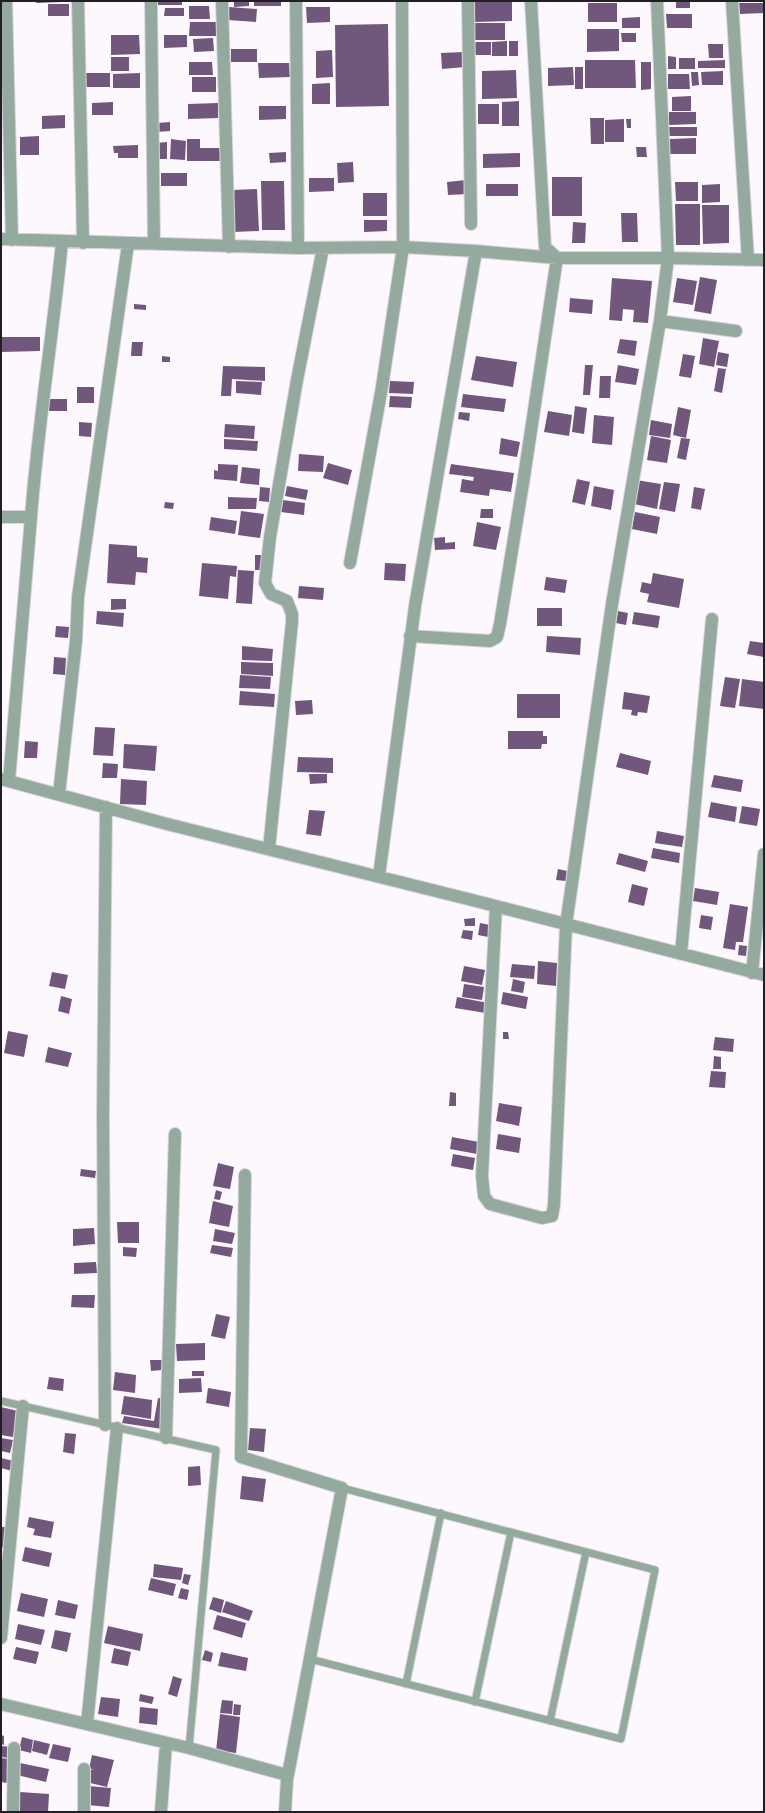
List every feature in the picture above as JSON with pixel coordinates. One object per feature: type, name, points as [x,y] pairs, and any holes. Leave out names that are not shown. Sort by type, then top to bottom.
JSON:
[{"type":"street","points":[[6,1],[7,240],[229,247],[403,247],[476,251],[557,258],[764,260]]},
{"type":"street","points":[[78,1],[83,243]]},
{"type":"street","points":[[151,1],[154,244]]},
{"type":"street","points":[[222,1],[229,247]]},
{"type":"street","points":[[296,1],[298,248]]},
{"type":"street","points":[[350,563],[382,387],[403,247],[402,1]]},
{"type":"street","points":[[468,1],[471,224]]},
{"type":"street","points":[[531,1],[545,247],[557,258]]},
{"type":"street","points":[[496,906],[482,1168],[484,1196],[490,1204],[542,1218],[552,1216],[554,1205],[566,925],[612,604],[660,321],[668,258],[657,1]]},
{"type":"street","points":[[732,1],[748,260]]},
{"type":"street","points":[[62,242],[55,313],[35,459],[31,518],[5,780],[758,974],[764,854]]},
{"type":"street","points":[[59,794],[76,641],[78,597],[128,244]]},
{"type":"street","points":[[269,849],[292,614],[287,601],[270,594],[265,583],[270,537],[297,380],[323,248]]},
{"type":"street","points":[[379,876],[410,636],[476,251]]},
{"type":"street","points":[[410,636],[490,641],[497,637],[524,477],[557,258]]},
{"type":"street","points":[[660,321],[736,331]]},
{"type":"street","points":[[1,517],[31,518]]},
{"type":"street","points":[[681,954],[712,619]]},
{"type":"street","points":[[87,1724],[111,1426],[103,1113],[106,807]]},
{"type":"street","points":[[166,1438],[175,1134]]},
{"type":"street","points":[[245,1175],[241,1458],[342,1488],[287,1780],[285,1807]]},
{"type":"street","points":[[1,1638],[23,1406]]},
{"type":"street","points":[[1,1704],[87,1724],[165,1748],[189,1748],[269,1771],[283,1773],[287,1775],[287,1780]]},
{"type":"street","points":[[13,1812],[14,1748]]},
{"type":"street","points":[[161,1812],[165,1748]]},
{"type":"street","points":[[84,1769],[84,1812]]},
{"type":"lane","points":[[1,1401],[216,1450],[189,1748]]},
{"type":"lane","points":[[310,1659],[621,1739],[655,1570],[342,1488]]},
{"type":"lane","points":[[406,1684],[441,1513]]},
{"type":"lane","points":[[475,1702],[511,1532]]},
{"type":"lane","points":[[550,1721],[586,1552]]},
{"type":"building","points":[[36,1],[62,1],[62,2],[36,3]]},
{"type":"building","points":[[158,1],[182,1],[182,5],[158,5]]},
{"type":"building","points":[[234,1],[249,1],[249,6],[234,7]]},
{"type":"building","points":[[254,1],[281,1],[281,6],[254,6]]},
{"type":"building","points":[[475,1],[512,1],[512,21],[475,22]]},
{"type":"building","points":[[676,1],[690,1],[690,8],[676,8]]},
{"type":"building","points":[[588,3],[617,3],[617,22],[588,22]]},
{"type":"building","points":[[739,3],[764,3],[764,13],[740,14]]},
{"type":"building","points":[[48,4],[69,4],[69,16],[48,16]]},
{"type":"building","points":[[189,6],[209,6],[210,19],[189,19]]},
{"type":"building","points":[[229,7],[257,9],[256,22],[228,20]]},
{"type":"building","points":[[306,7],[330,7],[330,22],[307,23]]},
{"type":"building","points":[[165,8],[184,8],[184,16],[164,16]]},
{"type":"building","points":[[666,14],[692,14],[692,28],[667,28]]},
{"type":"building","points":[[640,17],[640,28],[622,28],[622,18]]},
{"type":"building","points":[[190,22],[216,22],[216,36],[189,36]]},
{"type":"building","points":[[475,23],[505,23],[505,40],[475,40]]},
{"type":"building","points":[[388,24],[389,106],[336,107],[335,25]]},
{"type":"building","points":[[587,29],[619,29],[619,51],[587,52]]},
{"type":"building","points":[[621,33],[636,33],[636,42],[622,42]]},
{"type":"building","points":[[111,35],[139,35],[140,54],[111,55]]},
{"type":"building","points":[[164,35],[187,35],[187,47],[164,48]]},
{"type":"building","points":[[213,38],[214,51],[194,52],[193,39]]},
{"type":"building","points":[[507,41],[507,56],[492,56],[492,42]]},
{"type":"building","points":[[509,41],[518,41],[518,56],[509,56]]},
{"type":"building","points":[[473,42],[491,42],[491,55],[473,55]]},
{"type":"building","points":[[708,44],[723,44],[723,58],[709,58]]},
{"type":"building","points":[[231,49],[257,49],[257,62],[231,62]]},
{"type":"building","points":[[332,50],[333,77],[316,78],[316,51]]},
{"type":"building","points":[[464,52],[465,67],[442,69],[441,53]]},
{"type":"building","points":[[668,56],[676,57],[676,69],[668,69]]},
{"type":"building","points":[[111,57],[129,57],[129,71],[111,71]]},
{"type":"building","points":[[679,58],[695,58],[695,69],[679,69]]},
{"type":"building","points":[[585,60],[635,60],[636,88],[585,88]]},
{"type":"building","points":[[725,60],[725,68],[698,68],[698,61]]},
{"type":"building","points":[[189,62],[212,62],[213,75],[189,75]]},
{"type":"building","points":[[641,62],[651,62],[651,89],[641,90]]},
{"type":"building","points":[[258,63],[289,63],[290,77],[259,78]]},
{"type":"building","points":[[573,67],[574,85],[548,86],[548,68]]},
{"type":"building","points":[[575,67],[583,67],[583,89],[575,89]]},
{"type":"building","points":[[516,70],[517,98],[482,99],[482,71]]},
{"type":"building","points":[[723,71],[723,85],[702,85],[701,72]]},
{"type":"building","points":[[691,72],[698,72],[699,85],[692,86]]},
{"type":"building","points":[[85,73],[110,73],[110,87],[85,87]]},
{"type":"building","points":[[140,73],[140,88],[113,88],[113,74]]},
{"type":"building","points":[[668,74],[689,74],[690,89],[668,89]]},
{"type":"building","points":[[192,77],[216,77],[216,92],[192,92]]},
{"type":"building","points":[[330,83],[330,104],[312,104],[312,84]]},
{"type":"building","points":[[691,96],[691,111],[672,111],[672,97]]},
{"type":"building","points":[[519,101],[519,126],[502,126],[502,102]]},
{"type":"building","points":[[113,102],[113,115],[92,115],[92,103]]},
{"type":"building","points":[[218,103],[218,118],[188,119],[188,104]]},
{"type":"building","points":[[478,104],[499,104],[499,124],[478,124]]},
{"type":"building","points":[[259,106],[286,106],[286,119],[259,120]]},
{"type":"building","points":[[669,112],[696,112],[696,124],[669,125]]},
{"type":"building","points":[[65,115],[65,128],[42,129],[42,116]]},
{"type":"building","points":[[590,118],[604,118],[604,144],[591,144]]},
{"type":"building","points":[[624,119],[624,142],[605,142],[605,120]]},
{"type":"building","points":[[626,119],[631,119],[631,128],[627,128]]},
{"type":"building","points":[[170,122],[170,131],[157,132],[157,123]]},
{"type":"building","points":[[669,127],[697,127],[697,136],[669,136]]},
{"type":"building","points":[[39,136],[39,155],[20,155],[20,137]]},
{"type":"building","points":[[696,138],[696,154],[670,154],[670,139]]},
{"type":"building","points":[[171,139],[186,141],[185,160],[170,159]]},
{"type":"building","points":[[187,139],[200,139],[200,148],[221,148],[221,161],[187,161]]},
{"type":"building","points":[[167,142],[167,159],[156,159],[156,143]]},
{"type":"building","points":[[138,145],[138,158],[118,158],[118,153],[114,153],[113,146]]},
{"type":"building","points":[[636,147],[646,147],[647,157],[637,157]]},
{"type":"building","points":[[286,152],[286,162],[270,163],[269,153]]},
{"type":"building","points":[[520,153],[520,167],[483,168],[483,154]]},
{"type":"building","points":[[353,162],[354,182],[338,183],[337,163]]},
{"type":"building","points":[[161,173],[187,173],[187,186],[161,186]]},
{"type":"building","points":[[552,177],[582,177],[582,216],[552,216]]},
{"type":"building","points":[[309,178],[334,178],[334,191],[309,192]]},
{"type":"building","points":[[466,180],[468,194],[448,195],[447,182]]},
{"type":"building","points":[[261,181],[284,181],[285,230],[262,230]]},
{"type":"building","points":[[675,182],[698,182],[698,201],[676,201]]},
{"type":"building","points":[[486,184],[518,184],[518,196],[486,196]]},
{"type":"building","points":[[720,184],[720,202],[702,203],[702,185]]},
{"type":"building","points":[[257,189],[259,231],[234,232],[233,190]]},
{"type":"building","points":[[363,193],[387,193],[387,216],[363,216]]},
{"type":"building","points":[[675,204],[700,204],[700,245],[676,245]]},
{"type":"building","points":[[702,205],[729,205],[729,243],[703,244]]},
{"type":"building","points":[[621,213],[637,213],[638,242],[622,242]]},
{"type":"building","points":[[364,220],[387,220],[387,231],[364,232]]},
{"type":"building","points":[[573,222],[586,223],[585,243],[572,243]]},
{"type":"building","points":[[700,277],[717,280],[711,314],[694,311]]},
{"type":"building","points":[[612,278],[652,281],[648,323],[633,322],[634,310],[623,309],[622,321],[609,320]]},
{"type":"building","points":[[677,278],[697,281],[693,305],[673,302]]},
{"type":"building","points":[[570,298],[593,300],[592,314],[569,312]]},
{"type":"building","points":[[134,304],[146,305],[146,310],[134,309]]},
{"type":"building","points":[[1,337],[40,337],[40,351],[1,352]]},
{"type":"building","points":[[703,338],[719,341],[714,367],[699,364]]},
{"type":"building","points":[[620,339],[637,341],[635,356],[617,353]]},
{"type":"building","points":[[132,342],[143,342],[142,356],[131,356]]},
{"type":"building","points":[[718,352],[729,354],[727,367],[716,365]]},
{"type":"building","points":[[683,354],[695,356],[691,378],[679,376]]},
{"type":"building","points":[[162,356],[170,357],[170,362],[162,362]]},
{"type":"building","points":[[476,356],[517,362],[513,387],[471,380]]},
{"type":"building","points":[[585,365],[593,365],[590,395],[583,395]]},
{"type":"building","points":[[618,365],[639,369],[636,385],[615,382]]},
{"type":"building","points":[[223,366],[265,367],[265,381],[232,379],[231,396],[221,396]]},
{"type":"building","points":[[718,368],[726,369],[722,393],[714,391]]},
{"type":"building","points":[[600,376],[611,376],[610,398],[599,398]]},
{"type":"building","points":[[236,381],[262,382],[261,395],[236,393]]},
{"type":"building","points":[[390,381],[414,382],[413,394],[389,393]]},
{"type":"building","points":[[77,387],[94,387],[94,403],[77,403]]},
{"type":"building","points":[[463,394],[506,399],[504,412],[461,407]]},
{"type":"building","points":[[390,396],[412,397],[411,408],[389,407]]},
{"type":"building","points":[[48,399],[67,399],[67,411],[48,411]]},
{"type":"building","points":[[575,406],[587,408],[584,434],[572,432]]},
{"type":"building","points":[[678,407],[691,410],[686,438],[673,435]]},
{"type":"building","points":[[548,411],[572,415],[569,436],[544,432]]},
{"type":"building","points":[[459,412],[470,413],[469,421],[458,419]]},
{"type":"building","points":[[594,415],[614,417],[612,445],[592,443]]},
{"type":"building","points":[[651,420],[672,424],[670,438],[649,435]]},
{"type":"building","points":[[79,422],[92,423],[91,437],[79,436]]},
{"type":"building","points":[[225,424],[255,426],[254,439],[224,437]]},
{"type":"building","points":[[651,436],[671,440],[667,463],[647,460]]},
{"type":"building","points":[[501,438],[520,442],[517,457],[499,454]]},
{"type":"building","points":[[681,438],[690,439],[686,460],[677,458]]},
{"type":"building","points":[[224,439],[258,441],[257,451],[224,449]]},
{"type":"building","points":[[299,454],[324,456],[323,472],[298,471]]},
{"type":"building","points":[[328,463],[352,470],[348,485],[323,478]]},
{"type":"building","points":[[218,464],[238,465],[237,481],[214,479],[214,470],[218,471]]},
{"type":"building","points":[[451,464],[514,473],[511,492],[490,489],[489,496],[460,492],[462,479],[473,481],[474,477],[449,474]]},
{"type":"building","points":[[242,467],[260,469],[259,485],[240,483]]},
{"type":"building","points":[[577,479],[590,482],[585,505],[572,502]]},
{"type":"building","points":[[636,480],[661,484],[657,509],[634,504]]},
{"type":"building","points":[[664,482],[680,484],[675,512],[659,509]]},
{"type":"building","points":[[287,486],[308,490],[306,500],[285,496]]},
{"type":"building","points":[[594,486],[614,490],[611,510],[591,506]]},
{"type":"building","points":[[260,487],[270,488],[269,502],[259,501]]},
{"type":"building","points":[[694,487],[705,489],[701,510],[691,508]]},
{"type":"building","points":[[228,497],[257,498],[256,509],[228,509]]},
{"type":"building","points":[[283,500],[305,503],[304,515],[281,512]]},
{"type":"building","points":[[165,502],[174,503],[173,509],[164,508]]},
{"type":"building","points":[[481,509],[493,509],[493,518],[480,518]]},
{"type":"building","points":[[241,511],[264,514],[260,538],[238,535]]},
{"type":"building","points":[[635,512],[660,517],[657,534],[632,529]]},
{"type":"building","points":[[211,517],[237,521],[235,534],[209,530]]},
{"type":"building","points":[[477,522],[501,527],[496,550],[473,546]]},
{"type":"building","points":[[445,537],[445,543],[455,542],[455,549],[435,550],[434,538]]},
{"type":"building","points":[[109,544],[137,546],[137,557],[148,558],[147,573],[136,572],[135,585],[107,583]]},
{"type":"building","points":[[255,555],[263,555],[262,570],[255,570]]},
{"type":"building","points":[[202,563],[237,566],[236,577],[230,576],[228,599],[199,596]]},
{"type":"building","points":[[385,563],[406,564],[405,581],[384,580]]},
{"type":"building","points":[[238,570],[254,571],[252,604],[236,603]]},
{"type":"building","points":[[653,573],[684,579],[679,608],[647,602],[649,594],[640,592],[642,582],[651,584]]},
{"type":"building","points":[[546,577],[567,580],[565,593],[544,590]]},
{"type":"building","points":[[299,586],[324,588],[323,600],[298,598]]},
{"type":"building","points":[[111,599],[126,599],[126,609],[111,610]]},
{"type":"building","points":[[537,608],[562,608],[562,626],[537,626]]},
{"type":"building","points":[[97,611],[124,613],[123,627],[96,624]]},
{"type":"building","points":[[618,611],[628,613],[626,625],[616,623]]},
{"type":"building","points":[[634,612],[660,616],[658,628],[632,624]]},
{"type":"building","points":[[56,626],[69,627],[68,638],[55,637]]},
{"type":"building","points":[[547,636],[581,638],[580,655],[546,652]]},
{"type":"building","points":[[750,641],[764,643],[764,657],[747,654]]},
{"type":"building","points":[[242,646],[273,649],[272,661],[242,660]]},
{"type":"building","points":[[54,657],[66,658],[65,675],[53,674]]},
{"type":"building","points":[[241,662],[273,663],[273,676],[241,674]]},
{"type":"building","points":[[240,675],[271,677],[270,689],[239,688]]},
{"type":"building","points":[[725,677],[740,679],[735,708],[720,706]]},
{"type":"building","points":[[742,679],[764,682],[764,709],[739,706]]},
{"type":"building","points":[[240,691],[275,694],[274,707],[239,705]]},
{"type":"building","points":[[624,692],[650,696],[647,713],[638,712],[637,716],[631,715],[632,710],[622,709]]},
{"type":"building","points":[[517,694],[560,694],[560,718],[517,718]]},
{"type":"building","points":[[312,700],[313,714],[296,715],[295,701]]},
{"type":"building","points":[[95,727],[115,728],[113,756],[93,755]]},
{"type":"building","points":[[508,731],[543,731],[543,736],[547,736],[547,744],[542,744],[541,749],[508,749]]},
{"type":"building","points":[[25,741],[38,742],[37,758],[24,758]]},
{"type":"building","points":[[124,744],[157,746],[155,771],[123,768]]},
{"type":"building","points":[[620,753],[651,761],[648,775],[616,767]]},
{"type":"building","points":[[298,757],[333,758],[333,773],[297,772]]},
{"type":"building","points":[[103,763],[118,764],[117,778],[102,778]]},
{"type":"building","points":[[309,774],[327,774],[327,783],[310,784]]},
{"type":"building","points":[[714,775],[743,780],[741,792],[711,787]]},
{"type":"building","points":[[121,779],[147,781],[146,805],[120,804]]},
{"type":"building","points":[[711,802],[737,807],[735,822],[708,817]]},
{"type":"building","points":[[742,806],[760,809],[757,826],[739,823]]},
{"type":"building","points":[[309,810],[325,811],[321,836],[306,834]]},
{"type":"building","points":[[657,831],[684,836],[682,847],[655,843]]},
{"type":"building","points":[[653,848],[680,853],[679,863],[651,858]]},
{"type":"building","points":[[619,853],[648,861],[645,872],[616,864]]},
{"type":"building","points":[[558,869],[567,871],[566,881],[556,880]]},
{"type":"building","points":[[632,884],[648,888],[644,906],[628,902]]},
{"type":"building","points":[[695,888],[719,892],[717,905],[693,901]]},
{"type":"building","points":[[730,904],[748,907],[743,942],[736,942],[735,950],[723,948]]},
{"type":"building","points":[[701,915],[713,917],[711,930],[699,928]]},
{"type":"building","points":[[475,918],[475,926],[465,926],[464,919]]},
{"type":"building","points":[[480,923],[490,925],[488,937],[478,935]]},
{"type":"building","points":[[463,930],[473,931],[472,940],[461,938]]},
{"type":"building","points":[[739,945],[747,946],[746,956],[738,955]]},
{"type":"building","points":[[538,961],[557,963],[556,986],[537,984]]},
{"type":"building","points":[[512,964],[535,966],[534,979],[510,977]]},
{"type":"building","points":[[464,966],[485,970],[482,985],[461,981]]},
{"type":"building","points":[[52,972],[68,975],[65,989],[49,986]]},
{"type":"building","points":[[513,979],[525,982],[523,993],[511,991]]},
{"type":"building","points":[[464,984],[484,987],[482,1000],[462,997]]},
{"type":"building","points":[[503,992],[528,997],[526,1009],[501,1004]]},
{"type":"building","points":[[61,996],[72,999],[69,1014],[58,1011]]},
{"type":"building","points":[[457,997],[488,1003],[486,1013],[455,1008]]},
{"type":"building","points":[[8,1031],[28,1035],[24,1057],[4,1053]]},
{"type":"building","points":[[503,1032],[508,1032],[509,1039],[503,1039]]},
{"type":"building","points":[[715,1037],[734,1039],[733,1052],[713,1050]]},
{"type":"building","points":[[48,1047],[72,1053],[68,1067],[45,1062]]},
{"type":"building","points":[[714,1056],[721,1057],[721,1069],[713,1069]]},
{"type":"building","points":[[711,1071],[726,1072],[725,1088],[709,1087]]},
{"type":"building","points":[[450,1092],[456,1093],[456,1106],[449,1106]]},
{"type":"building","points":[[499,1103],[522,1107],[519,1126],[496,1121]]},
{"type":"building","points":[[498,1134],[521,1138],[519,1153],[496,1149]]},
{"type":"building","points":[[452,1137],[479,1142],[477,1154],[450,1149]]},
{"type":"building","points":[[453,1154],[475,1158],[473,1170],[451,1166]]},
{"type":"building","points":[[218,1163],[234,1167],[230,1189],[213,1186]]},
{"type":"building","points":[[81,1169],[96,1171],[95,1178],[80,1176]]},
{"type":"building","points":[[216,1190],[222,1192],[220,1200],[214,1199]]},
{"type":"building","points":[[213,1201],[233,1206],[229,1227],[209,1223]]},
{"type":"building","points":[[117,1222],[139,1222],[139,1243],[118,1243]]},
{"type":"building","points":[[94,1228],[95,1244],[73,1246],[73,1229]]},
{"type":"building","points":[[215,1229],[235,1233],[232,1244],[213,1241]]},
{"type":"building","points":[[212,1245],[233,1248],[231,1257],[210,1253]]},
{"type":"building","points":[[123,1247],[137,1248],[136,1257],[123,1256]]},
{"type":"building","points":[[96,1262],[97,1273],[74,1274],[74,1263]]},
{"type":"building","points":[[72,1295],[95,1295],[94,1308],[71,1307]]},
{"type":"building","points":[[216,1314],[230,1317],[225,1339],[211,1336]]},
{"type":"building","points":[[205,1343],[205,1360],[177,1361],[176,1344]]},
{"type":"building","points":[[150,1360],[162,1360],[162,1370],[151,1371]]},
{"type":"building","points":[[192,1371],[204,1371],[204,1376],[192,1376]]},
{"type":"building","points":[[115,1372],[136,1375],[135,1393],[113,1390]]},
{"type":"building","points":[[49,1377],[64,1379],[63,1391],[47,1389]]},
{"type":"building","points":[[201,1378],[202,1392],[179,1393],[179,1379]]},
{"type":"building","points":[[208,1388],[231,1392],[229,1407],[206,1403]]},
{"type":"building","points":[[124,1396],[152,1400],[151,1419],[121,1414]]},
{"type":"building","points":[[158,1398],[166,1399],[162,1429],[122,1423],[124,1416],[154,1421]]},
{"type":"building","points":[[1,1407],[18,1411],[13,1437],[1,1435]]},
{"type":"building","points":[[250,1428],[266,1429],[264,1452],[248,1450]]},
{"type":"building","points":[[65,1433],[76,1434],[74,1454],[63,1452]]},
{"type":"building","points":[[1,1438],[13,1440],[10,1453],[1,1451]]},
{"type":"building","points":[[1,1458],[14,1461],[12,1471],[1,1468]]},
{"type":"building","points":[[200,1466],[201,1485],[188,1486],[188,1467]]},
{"type":"building","points":[[242,1476],[266,1479],[263,1502],[240,1499]]},
{"type":"building","points":[[29,1517],[54,1522],[51,1538],[33,1535],[35,1529],[27,1527]]},
{"type":"building","points":[[1,1527],[6,1527],[3,1548],[1,1547]]},
{"type":"building","points":[[25,1547],[52,1553],[49,1567],[22,1561]]},
{"type":"building","points":[[154,1564],[183,1568],[181,1580],[153,1577]]},
{"type":"building","points":[[184,1574],[191,1575],[188,1585],[182,1583]]},
{"type":"building","points":[[151,1578],[176,1584],[173,1596],[148,1590]]},
{"type":"building","points":[[181,1588],[189,1590],[187,1600],[178,1598]]},
{"type":"building","points":[[21,1593],[48,1599],[44,1617],[17,1611]]},
{"type":"building","points":[[213,1597],[224,1600],[221,1613],[209,1609]]},
{"type":"building","points":[[58,1600],[78,1605],[75,1619],[55,1615]]},
{"type":"building","points":[[226,1601],[253,1611],[249,1621],[222,1612]]},
{"type":"building","points":[[217,1615],[246,1623],[242,1638],[213,1629]]},
{"type":"building","points":[[18,1624],[45,1630],[41,1645],[15,1639]]},
{"type":"building","points":[[108,1626],[143,1634],[140,1651],[104,1643]]},
{"type":"building","points":[[55,1630],[71,1633],[67,1652],[51,1648]]},
{"type":"building","points":[[16,1647],[39,1652],[36,1664],[13,1659]]},
{"type":"building","points":[[114,1648],[131,1652],[128,1666],[111,1663]]},
{"type":"building","points":[[205,1650],[213,1653],[211,1662],[202,1660]]},
{"type":"building","points":[[221,1652],[248,1658],[246,1671],[218,1666]]},
{"type":"building","points":[[173,1676],[182,1679],[177,1697],[168,1694]]},
{"type":"building","points":[[140,1694],[154,1697],[152,1704],[139,1701]]},
{"type":"building","points":[[101,1697],[120,1699],[118,1717],[98,1714]]},
{"type":"building","points":[[222,1700],[233,1701],[232,1714],[220,1713]]},
{"type":"building","points":[[234,1704],[241,1705],[240,1715],[233,1715]]},
{"type":"building","points":[[140,1707],[158,1709],[157,1725],[139,1723]]},
{"type":"building","points":[[220,1714],[240,1717],[236,1753],[216,1751]]},
{"type":"building","points":[[1,1735],[4,1736],[4,1745],[1,1744]]},
{"type":"building","points":[[22,1737],[33,1740],[31,1753],[19,1750]]},
{"type":"building","points":[[34,1740],[50,1744],[47,1755],[32,1751]]},
{"type":"building","points":[[53,1744],[71,1748],[68,1762],[49,1758]]},
{"type":"building","points":[[1,1746],[10,1747],[9,1758],[1,1757]]},
{"type":"building","points":[[92,1755],[114,1760],[107,1787],[86,1782],[89,1770],[94,1770],[89,1769]]},
{"type":"building","points":[[1,1758],[10,1759],[7,1783],[1,1782]]},
{"type":"building","points":[[20,1763],[49,1769],[46,1782],[17,1775]]},
{"type":"building","points":[[89,1786],[111,1788],[109,1807],[87,1805]]},
{"type":"building","points":[[20,1792],[49,1794],[48,1812],[18,1812]]}]
